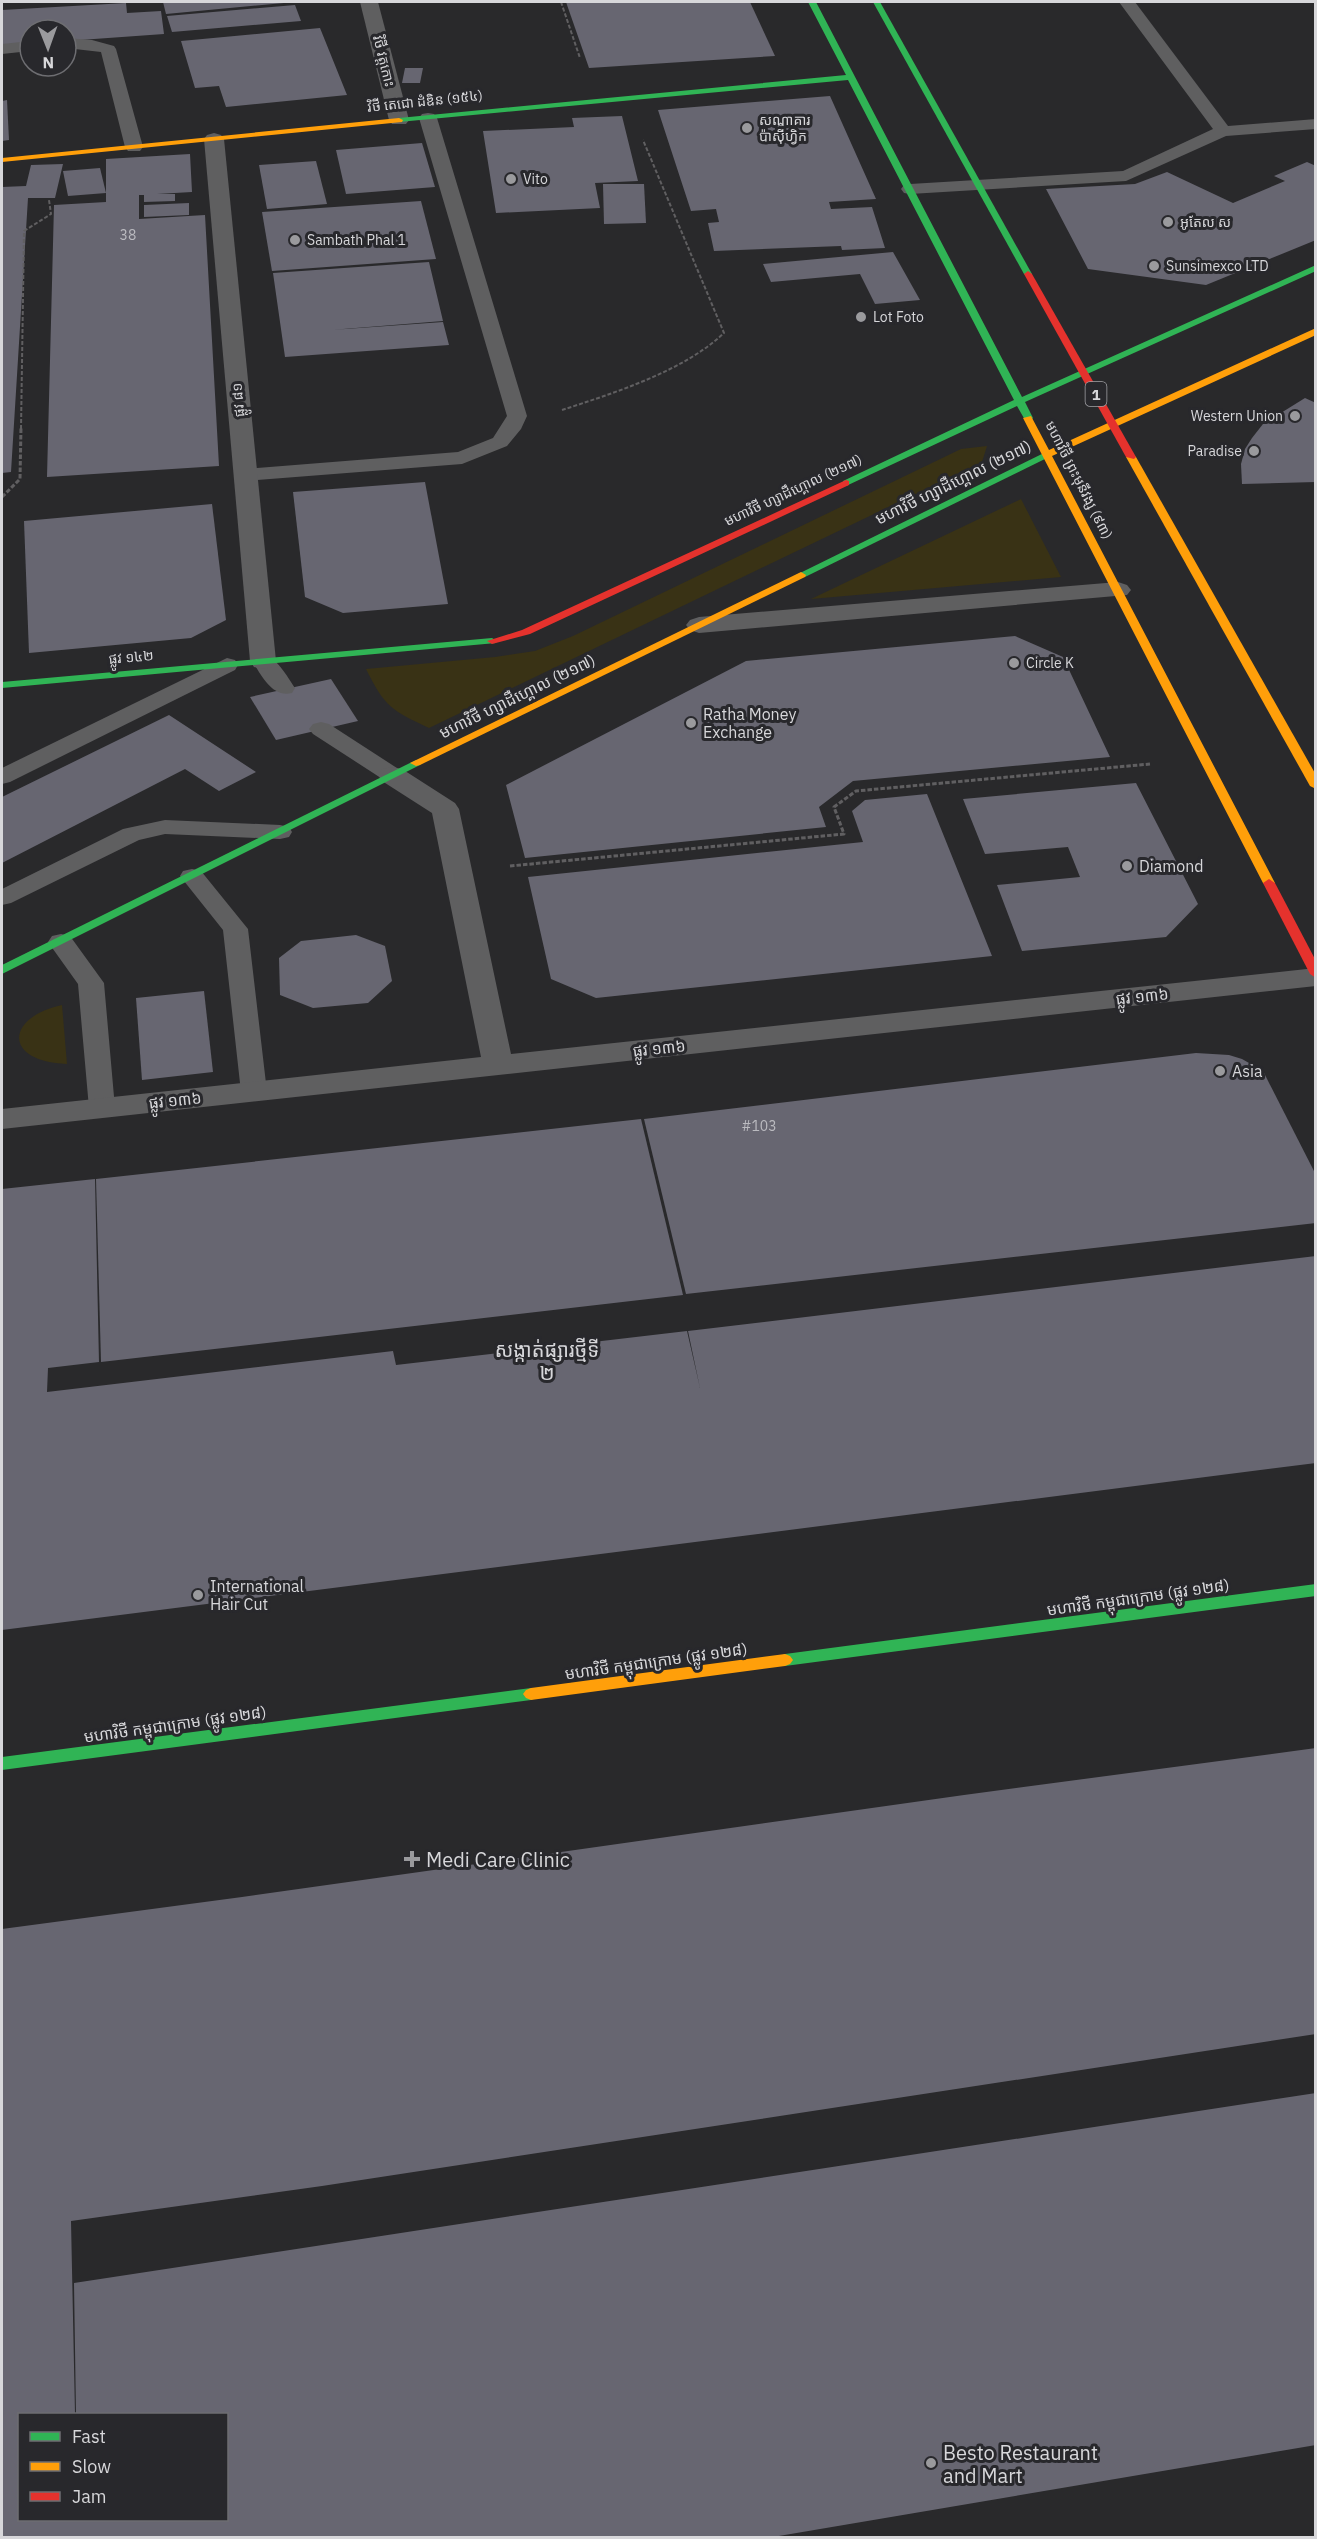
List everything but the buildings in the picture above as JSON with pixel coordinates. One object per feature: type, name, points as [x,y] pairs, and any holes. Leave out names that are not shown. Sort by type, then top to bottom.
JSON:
[{"type":"main road","name":"មហាវិថី ព្រះមុនីវង្ស (៩៣)","points":[[812,2],[1048,454],[1316,976]]},
{"type":"main road","name":"1","points":[[876,2],[1316,786]]},
{"type":"main road","name":"វិថី តេជោ ដំឌិន (១៥៤)","points":[[2,160],[851,77]]},
{"type":"main road","name":"មហាវិថី ហ្សាដឹហ្គោល (២១៧)","points":[[262,661],[493,641],[526,632],[1083,371],[1316,268]]},
{"type":"main road","points":[[1048,454],[1316,331]]},
{"type":"main road","name":"មហាវិថី ហ្សាដឺហ្គោល (២១៧)","points":[[2,970],[392,775],[1048,454]]},
{"type":"main road","name":"ផ្លូវ ១៤២","points":[[2,685],[262,661]]},
{"type":"main road","name":"មហាវិថី កម្ពុជាក្រោម (ផ្លូវ ១២៨)","points":[[2,1764],[1316,1590]]},
{"type":"street","name":"វិថី វត្តកោះ","points":[[369,2],[399,120]]},
{"type":"street","name":"ផ្លូវ ៨១","points":[[214,139],[262,661]]},
{"type":"street","points":[[699,625],[1118,590]]},
{"type":"street","points":[[392,775],[445,809],[498,1066]]},
{"type":"street","name":"ផ្លូវ ១៣៦","points":[[2,1119],[1316,976]]},
{"type":"lane","points":[[1127,2],[1223,131]]},
{"type":"lane","points":[[78,44],[108,49],[134,147]]},
{"type":"lane","points":[[2,49],[18,47]]},
{"type":"lane","points":[[245,475],[462,458],[500,442],[511,429],[517,416],[428,118]]},
{"type":"lane","points":[[910,189],[1126,176],[1223,131],[1316,124]]},
{"type":"lane","points":[[262,661],[284,688]]},
{"type":"lane","points":[[2,777],[227,665]]},
{"type":"lane","points":[[321,729],[392,775]]},
{"type":"lane","points":[[2,898],[132,834],[165,827],[280,832]]},
{"type":"lane","points":[[192,876],[235,929],[254,1092]]},
{"type":"lane","points":[[60,942],[91,983],[102,1108]]},
{"type":"path","points":[[561,2],[595,101]]},
{"type":"path","points":[[517,416],[568,409],[624,390],[708,348],[724,333],[626,98]]},
{"type":"path","points":[[2,497],[20,478],[24,231],[51,214],[42,156]]},
{"type":"path","points":[[458,872],[844,834],[834,807],[856,791],[1205,759]]},
{"type":"shaded area","points":[[987,446],[982,462],[429,728],[390,706],[366,669],[535,651],[573,636],[961,449]]},
{"type":"shaded area","points":[[1021,499],[1061,577],[811,599]]},
{"type":"shaded area","points":[[62,1005],[67,1064],[31,1056],[22,1048],[19,1039],[21,1029],[29,1019],[43,1011]]},
{"type":"traffic: fast","points":[[812,2],[1028,418]]},
{"type":"traffic: fast","points":[[876,2],[1028,274]]},
{"type":"traffic: fast","points":[[399,120],[851,77]]},
{"type":"traffic: fast","points":[[1020,401],[1316,268]]},
{"type":"traffic: fast","points":[[846,483],[1020,401]]},
{"type":"traffic: fast","points":[[801,575],[1048,454]]},
{"type":"traffic: fast","points":[[2,685],[492,641]]},
{"type":"traffic: fast","points":[[2,970],[416,763]]},
{"type":"traffic: fast","points":[[785,1660],[1316,1590]]},
{"type":"traffic: fast","points":[[2,1764],[531,1694]]},
{"type":"traffic: slow","points":[[2,160],[399,120]]},
{"type":"traffic: slow","points":[[1048,454],[1316,331]]},
{"type":"traffic: slow","points":[[1028,418],[1269,883]]},
{"type":"traffic: slow","points":[[1131,457],[1316,786]]},
{"type":"traffic: slow","points":[[416,763],[801,575]]},
{"type":"traffic: slow","points":[[531,1694],[785,1660]]},
{"type":"traffic: jam","points":[[1028,274],[1131,457]]},
{"type":"traffic: jam","points":[[492,641],[526,632],[846,483]]},
{"type":"traffic: jam","points":[[1269,883],[1316,974]]},
{"type":"place","name":"សណ្ឋាគារ ប៉ាស៊ីហ្វិក","points":[[747,128]]},
{"type":"place","name":"Vito","points":[[511,179]]},
{"type":"place","name":"អូតែល ស","points":[[1168,222]]},
{"type":"place","name":"Sambath Phal 1","points":[[295,240]]},
{"type":"place","name":"Sunsimexco LTD","points":[[1154,266]]},
{"type":"place","name":"Lot Foto","points":[[861,317]]},
{"type":"place","name":"Western Union","points":[[1295,416]]},
{"type":"place","name":"Paradise","points":[[1254,451]]},
{"type":"place","name":"Circle K","points":[[1014,663]]},
{"type":"place","name":"Ratha Money Exchange","points":[[691,723]]},
{"type":"place","name":"Diamond","points":[[1127,866]]},
{"type":"place","name":"Asia","points":[[1220,1071]]},
{"type":"place","name":"International Hair Cut","points":[[198,1595]]},
{"type":"place","name":"Medi Care Clinic","points":[[412,1859]]},
{"type":"place","name":"Besto Restaurant and Mart","points":[[931,2463]]},
{"type":"district","name":"សង្កាត់ផ្សារថ្មីទី ២","points":[[547,1360]]}]
